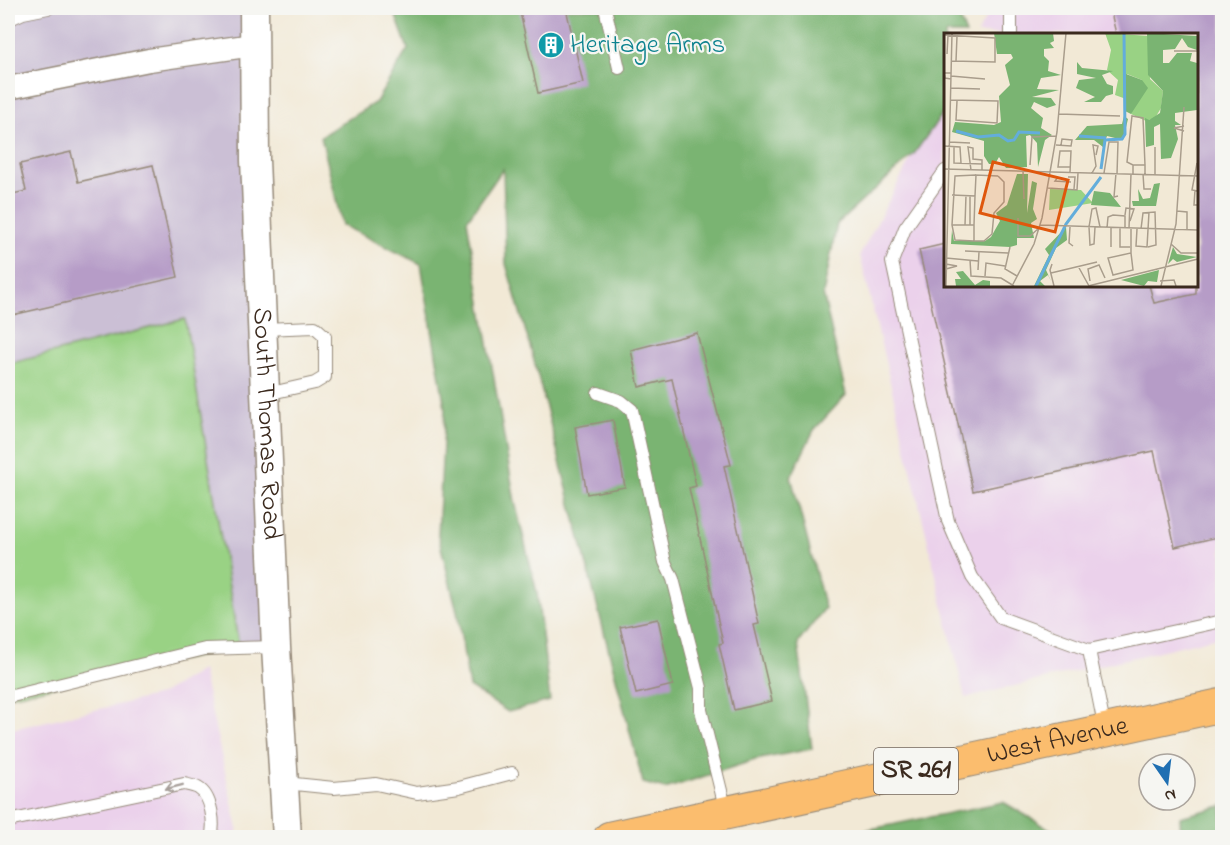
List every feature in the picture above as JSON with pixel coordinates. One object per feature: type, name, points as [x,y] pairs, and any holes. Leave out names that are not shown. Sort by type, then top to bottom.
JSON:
[{"type":"main road","name":"West Avenue","points":[[610,837],[1222,705]]},
{"type":"street","name":"South Thomas Road","points":[[254,8],[255,160],[267,394],[276,647],[288,837]]},
{"type":"street","points":[[8,83],[254,45]]},
{"type":"lane","points":[[8,21],[23,13],[48,8]]},
{"type":"lane","points":[[605,8],[619,68]]},
{"type":"lane","points":[[1011,8],[1011,33]]},
{"type":"lane","points":[[944,172],[905,228],[892,262],[948,520],[972,577],[1001,618],[1089,650],[1222,621]]},
{"type":"lane","points":[[263,329],[315,327],[325,336],[325,377],[315,382],[267,394]]},
{"type":"lane","points":[[598,393],[621,401],[632,410],[665,562],[673,579],[701,688],[701,710],[726,812]]},
{"type":"lane","points":[[8,696],[205,649],[276,647]]},
{"type":"lane","points":[[1089,650],[1105,731]]},
{"type":"lane","points":[[285,783],[334,788],[376,784],[417,793],[459,787],[513,774]]},
{"type":"lane","points":[[8,821],[184,784],[199,788],[207,799],[213,820],[211,837]]},
{"type":"shaded area","points":[[8,8],[254,8],[276,647],[205,649],[8,697]]},
{"type":"shaded area","points":[[986,8],[1222,8],[1222,636],[965,698],[860,255],[944,96],[944,286],[1197,286],[1197,33],[978,33],[988,14]]},
{"type":"shaded area","points":[[202,670],[238,829],[234,838],[8,837],[8,730],[160,695]]},
{"type":"green space","points":[[393,8],[956,9],[966,33],[944,33],[944,111],[914,154],[837,224],[823,294],[846,395],[814,430],[791,477],[825,608],[798,643],[812,749],[755,760],[665,789],[643,783],[532,353],[506,264],[503,169],[467,220],[515,502],[537,593],[550,701],[508,712],[469,687],[457,611],[438,535],[445,408],[421,264],[342,225],[321,136],[376,102],[408,49]]},
{"type":"green space","points":[[185,319],[239,648],[8,696],[8,364]]},
{"type":"green space","points":[[1003,802],[1063,837],[832,837]]},
{"type":"green space","points":[[1222,806],[1222,837],[1181,837],[1180,817]]},
{"type":"building","name":"Heritage Arms","points":[[519,8],[566,8],[583,83],[538,93]]},
{"type":"building","points":[[1110,8],[1222,8],[1222,536],[1175,547],[1154,451],[973,491],[919,250],[944,244],[944,286],[1149,286],[1154,303],[1196,294],[1197,33],[1116,33]]},
{"type":"building","points":[[71,152],[78,182],[153,165],[178,277],[8,316],[8,195],[26,191],[20,164]]},
{"type":"building","points":[[697,333],[731,465],[724,466],[759,624],[754,625],[772,701],[734,710],[719,644],[723,643],[689,488],[696,486],[672,379],[639,387],[631,350]]},
{"type":"building","points":[[613,420],[625,487],[587,494],[575,427]]},
{"type":"building","points":[[658,619],[673,685],[636,694],[620,627]]},
{"type":"place","name":"Heritage Arms","points":[[551,45]]}]
